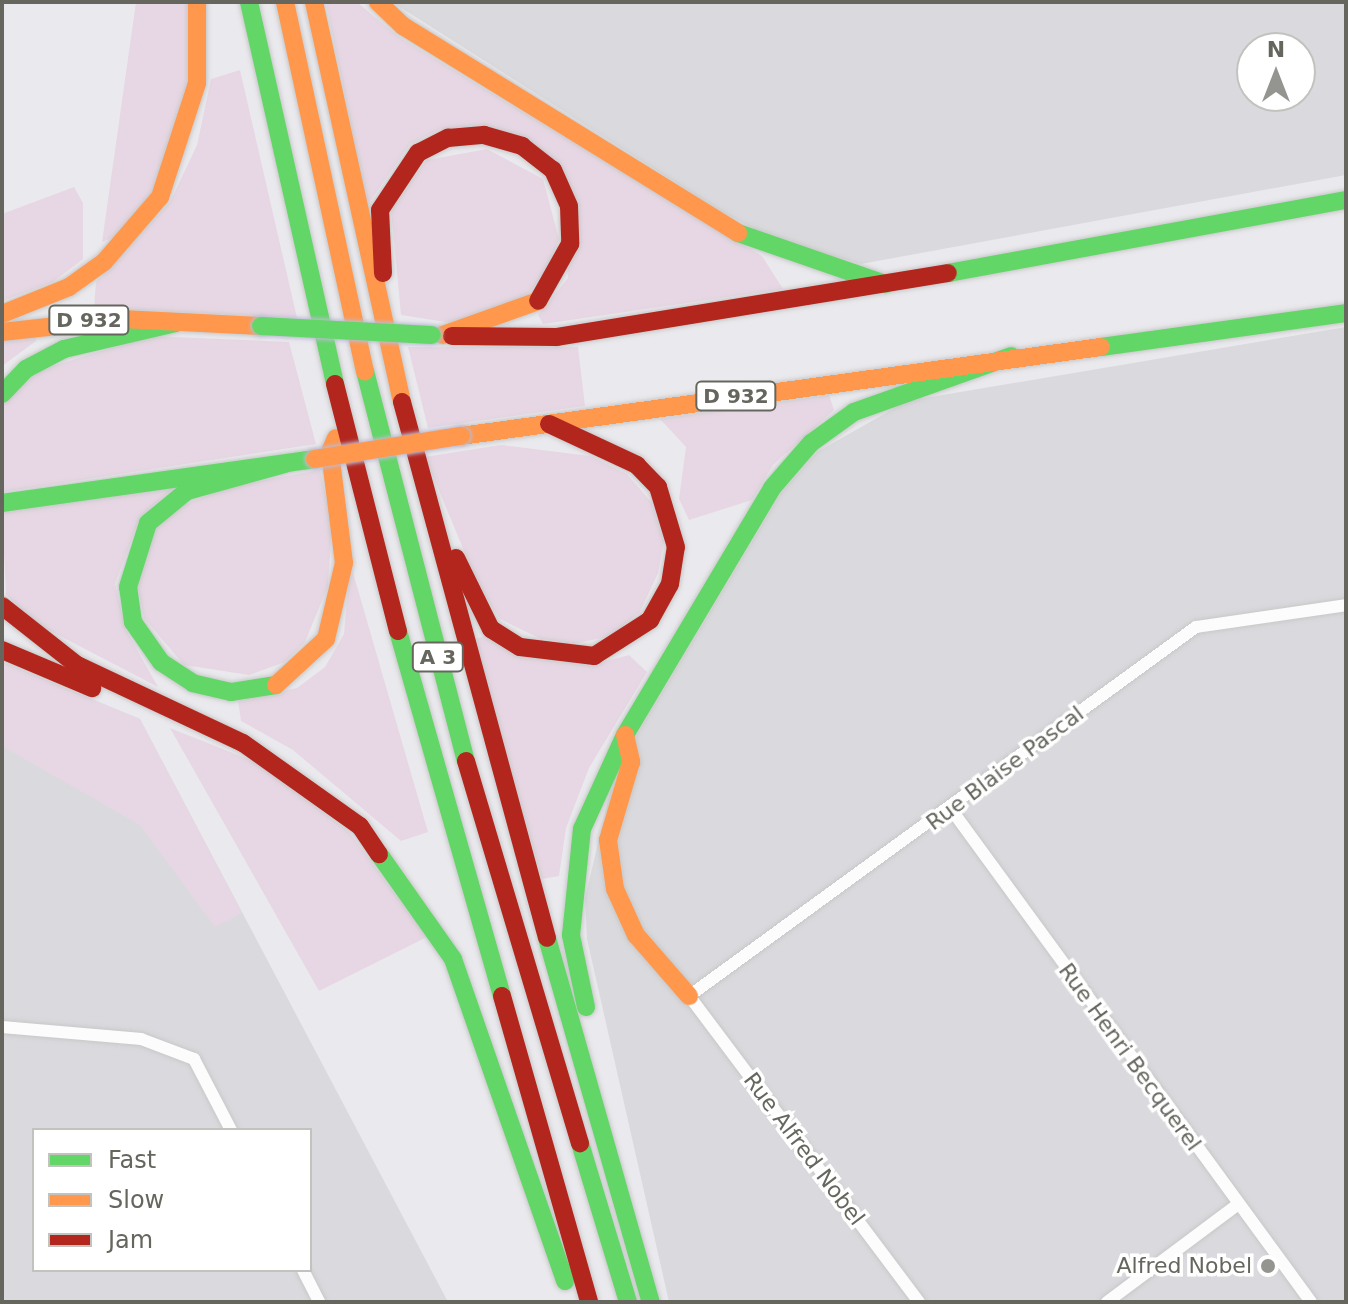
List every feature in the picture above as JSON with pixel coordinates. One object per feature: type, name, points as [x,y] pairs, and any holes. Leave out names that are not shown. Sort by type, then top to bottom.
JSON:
[{"type":"main road","points":[[2,314],[69,287],[104,262],[160,197],[197,83],[197,2]]},
{"type":"main road","name":"A 3","points":[[249,2],[342,425],[435,776],[589,1302]]},
{"type":"main road","name":"A 3","points":[[285,2],[377,428],[470,775],[628,1302]]},
{"type":"main road","points":[[314,2],[375,294],[437,541],[590,1072],[651,1302]]},
{"type":"main road","points":[[378,2],[403,26],[714,221],[773,250],[885,284]]},
{"type":"main road","points":[[375,294],[383,272],[380,210],[418,153],[448,138],[472,136],[522,146],[553,170],[569,206],[570,244],[558,277],[532,309],[437,335]]},
{"type":"main road","name":"D 932","points":[[2,332],[90,320],[557,337],[885,284],[1346,200]]},
{"type":"main road","name":"D 932","points":[[2,503],[1011,356],[1346,313]]},
{"type":"main road","points":[[2,394],[26,369],[64,349],[176,323]]},
{"type":"main road","points":[[590,1072],[593,1034],[571,935],[571,887],[582,829],[625,735],[772,488],[811,443],[884,397],[1011,356]]},
{"type":"main road","points":[[437,541],[454,553],[471,600],[491,629],[520,647],[556,657],[594,656],[650,620],[670,584],[676,547],[658,487],[637,465],[549,424]]},
{"type":"main road","points":[[285,464],[187,491],[148,523],[135,548],[128,587],[133,622],[161,662],[193,683],[231,692],[275,686],[326,639],[344,563],[330,452],[342,425]]},
{"type":"main road","points":[[2,606],[77,665],[185,712],[296,775],[360,826],[411,890],[480,1020],[572,1302]]},
{"type":"main road","points":[[2,650],[158,713],[185,712]]},
{"type":"main road","points":[[625,735],[631,762],[608,840],[615,889],[636,935],[689,996]]},
{"type":"street","name":"Rue Blaise Pascal","points":[[689,996],[951,809],[1196,627],[1346,605]]},
{"type":"street","name":"Rue Henri Becquerel","points":[[951,809],[1237,1205],[1311,1302]]},
{"type":"street","name":"Rue Alfred Nobel","points":[[689,996],[919,1302]]},
{"type":"street","points":[[2,1027],[128,1037],[194,1059],[230,1128]]},
{"type":"street","points":[[1107,1302],[1237,1205]]},
{"type":"street","points":[[304,1272],[319,1302]]},
{"type":"shaded area","points":[[136,2],[188,2],[189,80],[153,190],[117,236],[102,242]]},
{"type":"shaded area","points":[[326,2],[357,2],[400,38],[762,256],[783,289],[543,324],[538,315],[568,278],[557,163],[440,129],[410,144],[367,206]]},
{"type":"shaded area","points":[[392,2],[1346,2],[1346,175],[861,264],[775,240],[719,210]]},
{"type":"shaded area","points":[[240,70],[297,318],[94,308],[96,282],[170,202],[197,145],[211,79]]},
{"type":"shaded area","points":[[487,149],[543,179],[559,239],[547,269],[525,298],[492,317],[465,325],[401,315],[391,209],[427,160]]},
{"type":"shaded area","points":[[74,187],[83,203],[83,259],[53,282],[2,301],[2,214]]},
{"type":"shaded area","points":[[1346,327],[1346,1302],[669,1302],[587,939],[585,898],[615,771],[781,493],[817,452],[907,401]]},
{"type":"shaded area","points":[[35,334],[36,341],[2,366],[2,342]]},
{"type":"shaded area","points":[[150,336],[289,342],[316,444],[2,492],[4,403],[40,370]]},
{"type":"shaded area","points":[[408,347],[578,347],[585,406],[428,428]]},
{"type":"shaded area","points":[[829,395],[834,410],[773,465],[752,500],[689,520],[679,499],[686,447],[660,419]]},
{"type":"shaded area","points":[[501,445],[590,456],[627,474],[652,503],[664,541],[658,573],[640,612],[610,636],[573,644],[539,638],[500,619],[480,589],[425,457]]},
{"type":"shaded area","points":[[320,470],[332,524],[328,586],[305,642],[285,662],[249,675],[184,665],[144,618],[137,583],[155,530],[181,506],[232,486]]},
{"type":"shaded area","points":[[175,487],[140,517],[115,584],[126,630],[158,687],[35,623],[6,594],[2,513]]},
{"type":"shaded area","points":[[350,562],[428,832],[401,841],[293,750],[241,721],[238,701],[297,688],[325,667],[344,634]]},
{"type":"shaded area","points":[[484,636],[599,663],[629,655],[647,672],[589,768],[566,828],[559,876],[542,879],[473,640]]},
{"type":"shaded area","points":[[2,662],[140,719],[448,1302],[2,1302]]},
{"type":"shaded area","points":[[2,662],[140,719],[242,913],[215,927],[140,825],[2,746]]},
{"type":"shaded area","points":[[170,728],[258,763],[349,832],[427,937],[319,991]]},
{"type":"traffic: fast","points":[[249,2],[335,384]]},
{"type":"traffic: fast","points":[[948,273],[1346,200]]},
{"type":"traffic: fast","points":[[738,233],[885,284]]},
{"type":"traffic: fast","points":[[1101,347],[1346,313]]},
{"type":"traffic: fast","points":[[2,394],[26,369],[64,349],[176,323]]},
{"type":"traffic: fast","points":[[261,326],[432,335]]},
{"type":"traffic: fast","points":[[586,1007],[571,935],[582,829],[625,735],[772,488],[811,443],[854,412],[1011,356]]},
{"type":"traffic: fast","points":[[365,371],[466,761]]},
{"type":"traffic: fast","points":[[2,503],[315,459]]},
{"type":"traffic: fast","points":[[276,685],[231,692],[193,683],[161,662],[133,622],[128,587],[148,523],[187,491],[285,464]]},
{"type":"traffic: fast","points":[[398,631],[502,996]]},
{"type":"traffic: fast","points":[[379,854],[453,959],[565,1281]]},
{"type":"traffic: fast","points":[[547,938],[651,1302]]},
{"type":"traffic: fast","points":[[580,1143],[628,1302]]},
{"type":"traffic: slow","points":[[2,314],[69,287],[104,262],[160,197],[197,83],[197,2]]},
{"type":"traffic: slow","points":[[285,2],[365,371]]},
{"type":"traffic: slow","points":[[314,2],[402,402]]},
{"type":"traffic: slow","points":[[378,2],[403,26],[738,233]]},
{"type":"traffic: slow","points":[[443,335],[538,301]]},
{"type":"traffic: slow","points":[[2,332],[121,319],[261,326]]},
{"type":"traffic: slow","points":[[461,436],[1101,347]]},
{"type":"traffic: slow","points":[[315,459],[461,436]]},
{"type":"traffic: slow","points":[[276,685],[326,639],[344,563],[330,452],[336,438]]},
{"type":"traffic: slow","points":[[625,735],[631,762],[608,840],[615,889],[636,935],[689,996]]},
{"type":"traffic: jam","points":[[383,273],[380,210],[418,153],[448,138],[484,135],[522,146],[553,170],[569,206],[570,244],[538,301]]},
{"type":"traffic: jam","points":[[452,336],[557,337],[948,273]]},
{"type":"traffic: jam","points":[[335,384],[398,631]]},
{"type":"traffic: jam","points":[[402,402],[547,938]]},
{"type":"traffic: jam","points":[[456,558],[491,629],[520,647],[594,656],[650,620],[670,584],[676,547],[658,487],[637,465],[549,424]]},
{"type":"traffic: jam","points":[[2,606],[77,665],[243,743],[360,826],[379,854]]},
{"type":"traffic: jam","points":[[2,650],[92,688]]},
{"type":"traffic: jam","points":[[466,761],[580,1143]]},
{"type":"traffic: jam","points":[[502,996],[589,1302]]},
{"type":"place","name":"Alfred Nobel","points":[[1268,1266]]}]
